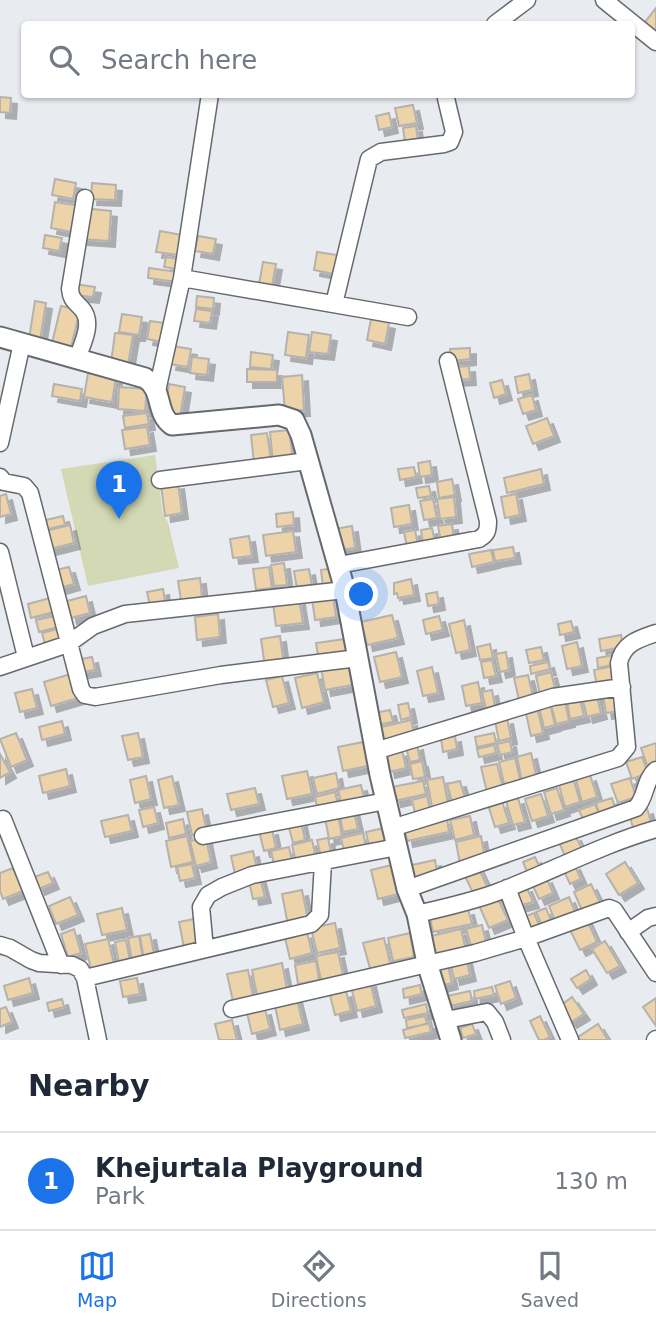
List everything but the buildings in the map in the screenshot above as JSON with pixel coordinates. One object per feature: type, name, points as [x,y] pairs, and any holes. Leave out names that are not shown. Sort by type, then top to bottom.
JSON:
[{"type":"street","points":[[499,21],[527,0]]},
{"type":"street","points":[[604,0],[631,21]]},
{"type":"street","points":[[635,24],[656,41]]},
{"type":"street","points":[[157,391],[182,278],[208,98]]},
{"type":"street","points":[[334,304],[369,159],[381,152],[450,142],[454,132],[446,98]]},
{"type":"street","points":[[77,359],[88,326],[87,317],[71,297],[70,289],[85,198]]},
{"type":"street","points":[[182,278],[408,317]]},
{"type":"street","points":[[0,337],[145,378],[153,383],[162,415],[172,425],[279,415],[294,420],[301,435],[339,565],[386,802],[407,889],[417,914],[427,963],[451,1040]]},
{"type":"street","points":[[0,443],[22,343]]},
{"type":"street","points":[[339,565],[479,539],[488,530],[448,361]]},
{"type":"street","points":[[160,480],[308,461]]},
{"type":"street","points":[[3,483],[24,486],[30,492],[80,690],[85,695],[95,697],[221,675],[358,658]]},
{"type":"street","points":[[0,552],[8,617],[26,657]]},
{"type":"street","points":[[0,667],[68,644],[93,626],[125,614],[345,590]]},
{"type":"street","points":[[205,949],[201,907],[208,895],[222,887],[252,875],[323,862],[618,758],[627,747],[619,663],[621,653],[637,639],[656,634]]},
{"type":"street","points":[[375,751],[553,697],[622,687]]},
{"type":"street","points":[[407,889],[636,808],[643,800],[648,780],[656,770]]},
{"type":"street","points":[[202,836],[386,802]]},
{"type":"street","points":[[3,819],[61,965]]},
{"type":"street","points":[[417,914],[469,902],[611,844],[656,829]]},
{"type":"street","points":[[85,978],[311,924],[320,915],[323,862]]},
{"type":"street","points":[[508,888],[526,938],[570,1040]]},
{"type":"street","points":[[232,1009],[526,938],[609,908],[614,910],[656,973]]},
{"type":"street","points":[[628,932],[648,918],[656,916]]},
{"type":"street","points":[[0,945],[30,960],[72,965],[80,970],[85,978],[98,1040]]},
{"type":"street","points":[[446,1020],[487,1012],[495,1022],[502,1040]]},
{"type":"green space","points":[[155,455],[163,515],[168,522],[179,568],[88,586],[61,469]]},
{"type":"place","name":"Khejurtala Playground","points":[[119,519]]}]
